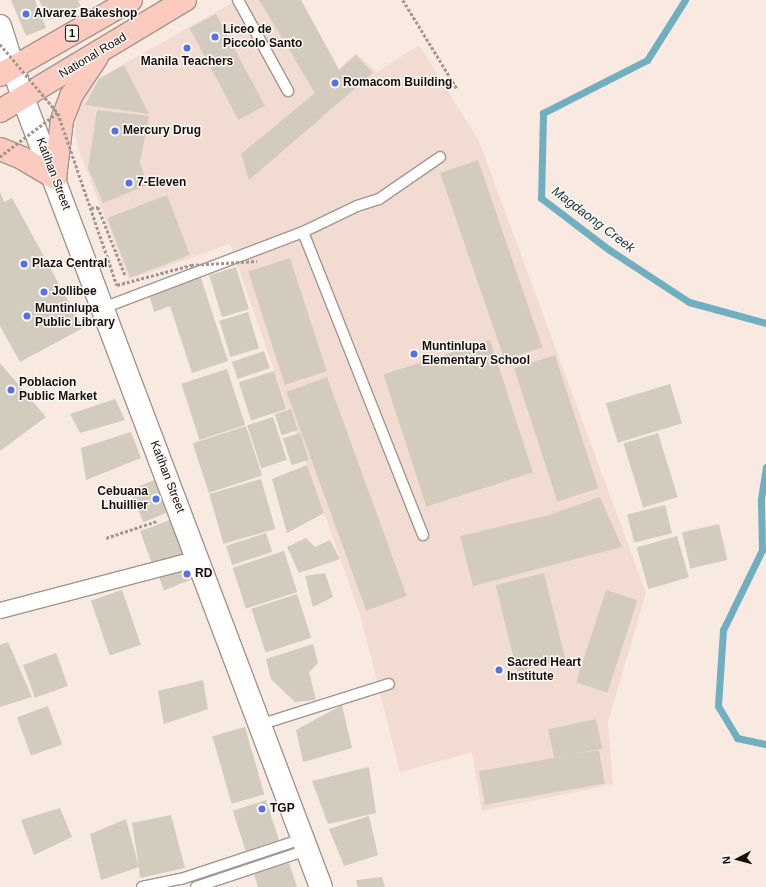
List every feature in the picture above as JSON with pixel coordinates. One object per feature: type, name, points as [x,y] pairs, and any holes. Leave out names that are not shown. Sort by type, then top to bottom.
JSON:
[{"type":"highway","name":"1","points":[[7,71],[131,0]]},
{"type":"highway","name":"National Road","points":[[0,111],[185,0]]},
{"type":"highway","points":[[0,149],[22,158],[55,178],[62,120],[71,96],[103,49]]},
{"type":"street","name":"Katihan Street","points":[[0,26],[7,71],[23,98],[55,178],[320,887]]},
{"type":"street","points":[[0,610],[198,558]]},
{"type":"lane","points":[[238,0],[288,91]]},
{"type":"lane","points":[[103,308],[303,232],[357,206],[379,199],[440,157]]},
{"type":"lane","points":[[303,232],[423,535]]},
{"type":"lane","points":[[260,725],[389,684]]},
{"type":"lane","points":[[142,887],[181,879],[305,844]]},
{"type":"lane","points":[[196,887],[305,844]]},
{"type":"path","points":[[403,0],[458,90]]},
{"type":"path","points":[[0,44],[58,113],[117,285],[191,265],[257,260]]},
{"type":"path","points":[[0,157],[58,113]]},
{"type":"path","points":[[90,208],[98,207],[125,275]]},
{"type":"path","points":[[106,538],[180,513]]},
{"type":"shaded area","points":[[237,0],[301,0],[339,69],[356,53],[377,72],[419,45],[479,141],[646,593],[608,722],[613,784],[482,811],[472,752],[400,772],[361,618],[230,244],[129,280],[79,151],[75,131],[79,107],[99,78]]},
{"type":"building","points":[[11,0],[35,0],[46,28],[26,36]]},
{"type":"building","points":[[39,0],[81,0],[78,1],[81,6],[49,20]]},
{"type":"building","name":"Romacom Building","points":[[259,0],[301,0],[339,70],[356,55],[373,73],[249,180],[241,154],[315,93]]},
{"type":"building","points":[[216,14],[265,106],[238,120],[190,28]]},
{"type":"building","points":[[124,65],[149,114],[85,105],[99,79]]},
{"type":"building","points":[[97,110],[149,116],[140,162],[147,185],[103,203],[88,168]]},
{"type":"building","points":[[478,160],[542,347],[505,360],[440,173]]},
{"type":"building","name":"Plaza Central","points":[[0,192],[4,202],[12,198],[83,328],[20,362],[0,326]]},
{"type":"building","points":[[167,195],[190,255],[130,278],[107,218]]},
{"type":"building","points":[[290,258],[327,371],[285,385],[248,272]]},
{"type":"building","points":[[236,267],[249,309],[222,317],[209,275]]},
{"type":"building","points":[[200,275],[228,361],[192,373],[170,306],[154,312],[148,291]]},
{"type":"building","points":[[248,312],[259,348],[230,357],[219,321]]},
{"type":"building","points":[[490,340],[533,472],[426,507],[383,375]]},
{"type":"building","points":[[264,351],[270,368],[238,379],[232,362]]},
{"type":"building","points":[[555,355],[598,488],[557,501],[514,368]]},
{"type":"building","name":"Poblacion Public Market","points":[[0,363],[46,417],[0,451]]},
{"type":"building","points":[[227,369],[245,425],[200,440],[181,384]]},
{"type":"building","points":[[274,371],[286,409],[251,420],[239,382]]},
{"type":"building","points":[[327,377],[407,596],[366,611],[287,392]]},
{"type":"building","points":[[670,384],[682,423],[618,443],[606,404]]},
{"type":"building","points":[[115,399],[125,420],[80,433],[70,414]]},
{"type":"building","points":[[291,409],[298,430],[282,435],[275,414]]},
{"type":"building","points":[[273,417],[287,460],[261,468],[247,425]]},
{"type":"building","points":[[246,426],[262,475],[209,493],[193,443]]},
{"type":"building","points":[[131,432],[141,458],[86,480],[81,448]]},
{"type":"building","points":[[300,433],[309,460],[292,465],[283,439]]},
{"type":"building","points":[[658,433],[678,497],[643,508],[624,444]]},
{"type":"building","points":[[307,465],[324,513],[287,533],[272,479]]},
{"type":"building","points":[[157,479],[170,511],[143,522],[130,490]]},
{"type":"building","points":[[261,479],[275,529],[223,544],[209,494]]},
{"type":"building","points":[[600,497],[622,547],[473,586],[460,536],[549,515]]},
{"type":"building","points":[[665,505],[672,533],[634,543],[627,514]]},
{"type":"building","points":[[173,519],[186,554],[153,566],[140,531]]},
{"type":"building","points":[[719,524],[727,560],[690,569],[682,533]]},
{"type":"building","points":[[266,533],[272,552],[232,565],[226,546]]},
{"type":"building","points":[[677,536],[689,577],[648,589],[637,548]]},
{"type":"building","points":[[306,538],[315,547],[330,540],[340,559],[299,573],[287,547]]},
{"type":"building","points":[[284,551],[297,592],[246,609],[233,568]]},
{"type":"building","points":[[188,566],[193,579],[164,590],[159,577]]},
{"type":"building","points":[[325,573],[333,597],[313,607],[305,576]]},
{"type":"building","points":[[544,573],[566,659],[517,671],[495,585]]},
{"type":"building","points":[[122,590],[141,645],[110,656],[91,601]]},
{"type":"building","points":[[606,590],[637,600],[607,692],[576,682]]},
{"type":"building","points":[[297,594],[311,638],[266,653],[251,609]]},
{"type":"building","points":[[8,642],[32,697],[0,707],[0,645]]},
{"type":"building","points":[[313,644],[318,663],[309,672],[316,700],[295,702],[271,679],[266,659]]},
{"type":"building","points":[[56,653],[68,686],[35,698],[23,665]]},
{"type":"building","points":[[203,680],[208,709],[164,724],[158,691]]},
{"type":"building","points":[[342,705],[352,748],[303,762],[296,730]]},
{"type":"building","points":[[48,706],[62,745],[31,756],[17,717]]},
{"type":"building","points":[[596,719],[602,748],[554,759],[548,729]]},
{"type":"building","points":[[245,727],[264,794],[232,804],[212,736]]},
{"type":"building","points":[[599,750],[605,783],[485,805],[479,771]]},
{"type":"building","points":[[369,767],[376,813],[328,824],[312,781]]},
{"type":"building","points":[[266,800],[279,840],[246,851],[233,811]]},
{"type":"building","points":[[60,808],[72,837],[34,855],[21,820]]},
{"type":"building","points":[[171,815],[185,868],[140,878],[132,823]]},
{"type":"building","points":[[369,816],[378,855],[344,866],[329,829]]},
{"type":"building","points":[[126,819],[139,867],[101,880],[90,834]]},
{"type":"building","points":[[289,863],[297,887],[258,887],[254,874]]},
{"type":"building","points":[[382,877],[385,887],[358,887],[356,880]]},
{"type":"waterway","name":"Magdaong Creek","points":[[685,0],[647,60],[543,113],[541,198],[608,249],[689,302],[766,323]]},
{"type":"waterway","name":"Magdaong Creek","points":[[766,467],[761,500],[762,550],[723,630],[718,706],[737,738],[766,744]]},
{"type":"place","name":"Alvarez Bakeshop","points":[[26,14]]},
{"type":"place","name":"Liceo de Piccolo Santo","points":[[215,37]]},
{"type":"place","name":"Manila Teachers","points":[[187,48]]},
{"type":"place","name":"Romacom Building","points":[[335,83]]},
{"type":"place","name":"Mercury Drug","points":[[115,131]]},
{"type":"place","name":"7-Eleven","points":[[129,183]]},
{"type":"place","name":"Plaza Central","points":[[24,264]]},
{"type":"place","name":"Jollibee","points":[[44,292]]},
{"type":"place","name":"Muntinlupa Public Library","points":[[27,316]]},
{"type":"place","name":"Muntinlupa Elementary School","points":[[414,354]]},
{"type":"place","name":"Poblacion Public Market","points":[[11,390]]},
{"type":"place","name":"Cebuana Lhuillier","points":[[156,499]]},
{"type":"place","name":"RD","points":[[187,574]]},
{"type":"place","name":"Sacred Heart Institute","points":[[499,670]]},
{"type":"place","name":"TGP","points":[[262,809]]}]
